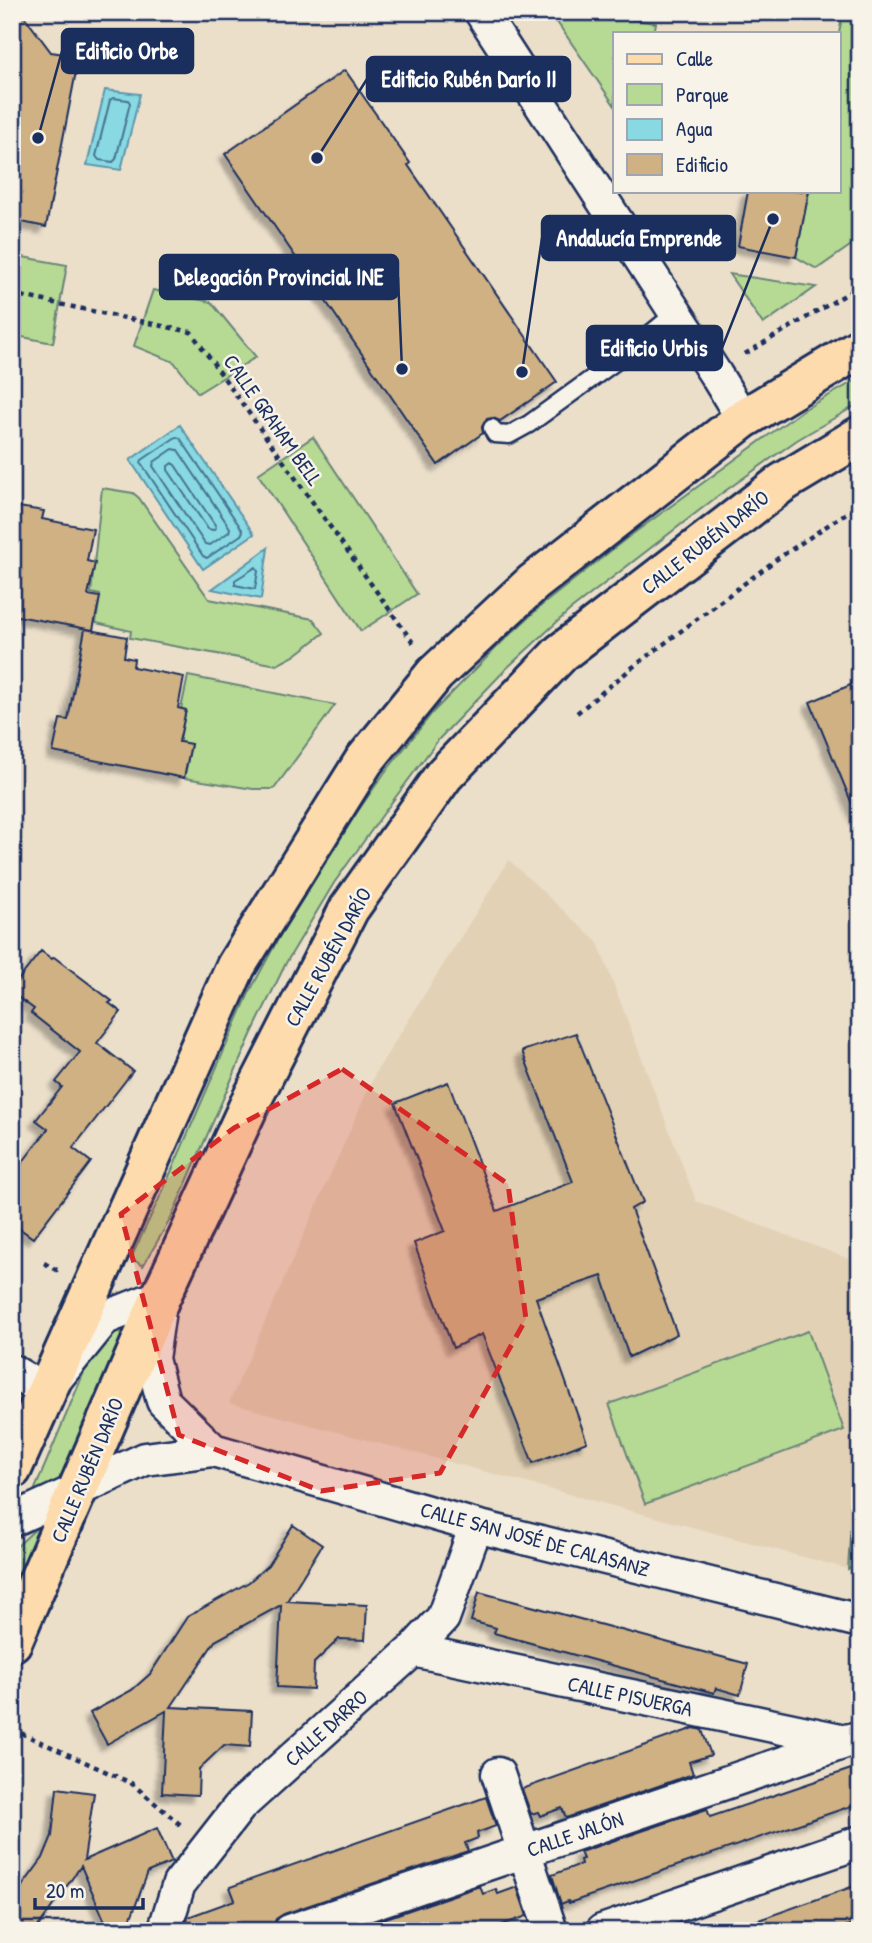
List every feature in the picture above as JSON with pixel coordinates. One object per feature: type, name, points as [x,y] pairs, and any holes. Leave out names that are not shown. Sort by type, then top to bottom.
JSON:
[{"type":"main road","points":[[12,1469],[236,966],[363,761],[435,674],[533,583],[743,419],[860,348]]},
{"type":"main road","name":"CALLE RUBÉN DARÍO","points":[[12,1642],[161,1296],[251,1101],[349,909],[444,775],[561,653],[782,483],[860,436]]},
{"type":"street","points":[[481,12],[743,419]]},
{"type":"street","points":[[12,1371],[46,1391],[105,1318],[161,1296],[152,1359],[163,1401],[213,1450]]},
{"type":"street","points":[[12,1520],[145,1459],[213,1450]]},
{"type":"street","name":"CALLE SAN JOSÉ DE CALASANZ","points":[[213,1450],[476,1525],[860,1621]]},
{"type":"street","name":"CALLE DARRO","points":[[167,1928],[179,1884],[240,1806],[413,1650],[443,1618],[476,1525]]},
{"type":"street","name":"CALLE PISUERGA","points":[[413,1650],[853,1739]]},
{"type":"street","name":"CALLE JALÓN","points":[[290,1931],[853,1739]]},
{"type":"street","points":[[498,1774],[551,1931]]},
{"type":"street","points":[[602,1931],[860,1842]]},
{"type":"lane","points":[[492,428],[495,434],[509,435],[529,424],[623,356],[676,313]]},
{"type":"path","points":[[745,354],[860,286]]},
{"type":"path","name":"CALLE GRAHAM BELL","points":[[12,294],[191,332],[435,674]]},
{"type":"path","points":[[577,713],[633,667],[766,567],[860,504]]},
{"type":"path","points":[[12,1730],[131,1783],[207,1847]]},
{"type":"highlighted area","points":[[342,1069],[508,1184],[526,1319],[440,1473],[321,1491],[179,1435],[121,1214],[234,1128]]},
{"type":"shaded area","points":[[509,860],[598,943],[696,1201],[860,1263],[860,1441],[855,1459],[848,1569],[229,1403],[376,1072]]},
{"type":"green space","points":[[550,12],[580,12],[656,23],[654,32],[613,32],[613,103]]},
{"type":"green space","points":[[843,12],[860,12],[860,239],[817,269],[796,257],[809,192],[840,192],[839,32]]},
{"type":"green space","points":[[12,255],[67,265],[53,343],[12,335]]},
{"type":"green space","points":[[729,274],[816,287],[763,324]]},
{"type":"green space","points":[[153,290],[211,302],[256,357],[198,393],[174,362],[134,346]]},
{"type":"green space","points":[[860,378],[860,403],[797,440],[718,496],[569,611],[507,668],[439,739],[334,883],[286,963],[251,1035],[171,1218],[143,1266],[131,1258],[249,993],[309,881],[383,775],[433,712],[542,605],[627,538],[803,410]]},
{"type":"green space","points":[[313,437],[417,594],[361,631],[258,474]]},
{"type":"green space","points":[[102,488],[133,493],[139,498],[209,599],[313,619],[324,633],[294,656],[277,665],[130,638],[131,631],[96,623],[100,595],[91,593]]},
{"type":"green space","points":[[188,676],[335,705],[274,789],[253,789],[184,778],[191,744],[179,742],[186,710],[181,709]]},
{"type":"green space","points":[[133,1320],[60,1481],[32,1496],[97,1341]]},
{"type":"green space","points":[[808,1331],[844,1430],[645,1504],[609,1404]]},
{"type":"green space","points":[[860,1441],[860,1563],[848,1569],[855,1458]]},
{"type":"green space","points":[[44,1521],[12,1593],[12,1551]]},
{"type":"water","points":[[105,90],[140,94],[121,170],[87,165]]},
{"type":"water","points":[[180,425],[254,534],[203,569],[130,460]]},
{"type":"water","points":[[268,548],[261,599],[212,589]]},
{"type":"building","points":[[12,12],[21,12],[51,52],[79,56],[46,227],[12,220]]},
{"type":"building","points":[[345,70],[557,382],[500,421],[487,419],[482,427],[483,433],[438,465],[225,154]]},
{"type":"building","points":[[748,192],[809,192],[796,257],[738,246]]},
{"type":"building","points":[[12,506],[44,511],[42,519],[93,529],[87,561],[95,563],[88,595],[100,597],[93,630],[12,615]]},
{"type":"building","points":[[85,629],[127,637],[124,657],[134,659],[133,667],[184,677],[178,708],[186,710],[179,742],[191,744],[184,778],[53,752],[60,719],[68,720]]},
{"type":"building","points":[[860,681],[860,821],[859,821],[810,702]]},
{"type":"building","points":[[41,951],[52,959],[54,957],[112,1001],[109,1003],[121,1012],[97,1043],[133,1071],[73,1148],[91,1162],[33,1238],[12,1223],[12,1176],[48,1129],[36,1120],[62,1087],[56,1082],[80,1052],[31,1013],[34,1009],[12,993],[12,988]]},
{"type":"building","points":[[576,1033],[643,1202],[631,1209],[677,1334],[629,1357],[602,1276],[536,1298],[587,1442],[533,1463],[482,1334],[453,1348],[414,1243],[445,1231],[395,1103],[448,1082],[497,1211],[573,1182],[522,1051]]},
{"type":"building","points":[[293,1525],[322,1545],[287,1601],[367,1605],[365,1640],[339,1639],[314,1663],[313,1689],[277,1687],[281,1605],[215,1641],[171,1707],[252,1711],[250,1747],[224,1745],[199,1769],[198,1795],[162,1793],[166,1711],[107,1744],[90,1713],[132,1690],[150,1674],[187,1617],[249,1582],[268,1565]]},
{"type":"building","points":[[479,1592],[748,1664],[740,1695],[716,1688],[714,1693],[494,1633],[496,1628],[471,1621]]},
{"type":"building","points":[[694,1728],[702,1730],[711,1755],[689,1762],[693,1774],[566,1818],[562,1808],[540,1816],[538,1812],[531,1814],[522,1789]]},
{"type":"building","points":[[860,1766],[860,1803],[561,1904],[552,1875],[581,1864],[580,1860],[583,1859],[580,1852],[707,1809],[710,1817]]},
{"type":"building","points":[[57,1788],[94,1793],[84,1860],[157,1828],[172,1862],[148,1872],[126,1931],[109,1931],[81,1866],[35,1931],[12,1931],[12,1900],[43,1858],[52,1836]]},
{"type":"building","points":[[486,1797],[496,1826],[477,1833],[478,1838],[465,1843],[468,1851],[284,1914],[276,1919],[272,1931],[185,1931],[188,1917],[235,1900],[230,1887]]},
{"type":"building","points":[[860,1884],[860,1921],[834,1931],[739,1931],[739,1927]]},
{"type":"building","points":[[480,1886],[483,1894],[496,1889],[498,1894],[517,1887],[527,1916],[485,1931],[348,1931]]},
{"type":"place","name":"Edificio Orbe","points":[[38,138]]},
{"type":"place","name":"Edificio Rubén Darío II","points":[[317,158]]},
{"type":"place","name":"Edificio Urbis","points":[[773,219]]},
{"type":"place","name":"Delegación Provincial INE","points":[[402,369]]},
{"type":"place","name":"Andalucía Emprende","points":[[522,372]]}]
